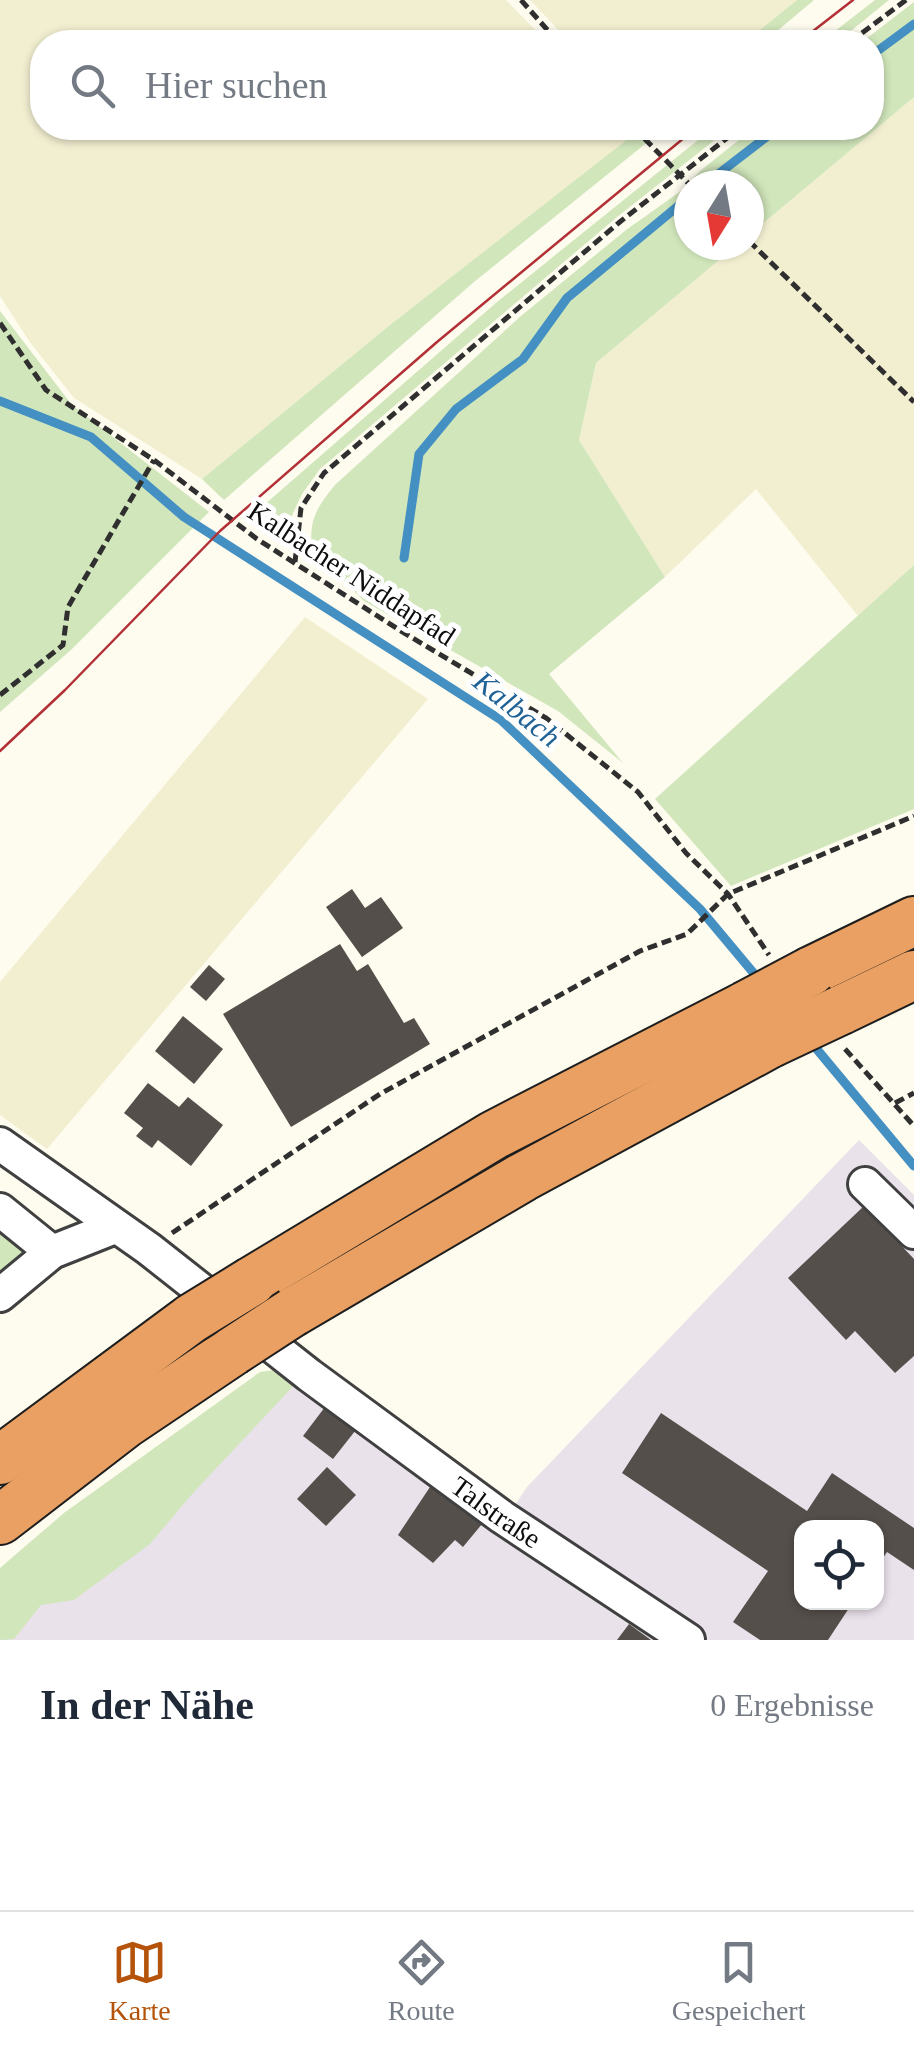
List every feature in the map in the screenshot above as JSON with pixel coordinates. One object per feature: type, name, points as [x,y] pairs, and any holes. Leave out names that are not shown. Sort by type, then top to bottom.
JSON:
[{"type":"highway","points":[[0,1520],[126,1424],[292,1312],[522,1176],[758,1025],[810,971],[914,921]]},
{"type":"highway","points":[[0,1460],[192,1318],[494,1135],[758,1025],[840,1010],[914,975]]},
{"type":"street","name":"Talstraße","points":[[0,1144],[149,1249],[310,1375],[502,1517],[688,1640]]},
{"type":"street","points":[[866,1184],[914,1232]]},
{"type":"street","points":[[0,1210],[52,1252]]},
{"type":"street","points":[[0,1294],[52,1252],[115,1226]]},
{"type":"path","points":[[521,0],[547,30]]},
{"type":"path","points":[[866,30],[906,0]]},
{"type":"path","points":[[646,140],[674,170]]},
{"type":"path","points":[[696,170],[728,140]]},
{"type":"path","points":[[295,562],[301,508],[324,473],[621,221],[674,188]]},
{"type":"path","points":[[764,256],[914,402]]},
{"type":"path","name":"Kalbacher Niddapfad","points":[[0,324],[46,390],[154,460],[258,540],[546,718],[638,792],[686,854]]},
{"type":"path","points":[[0,695],[63,645],[68,606],[154,460]]},
{"type":"path","points":[[149,1249],[380,1094],[640,950],[687,934],[728,894],[914,816]]},
{"type":"path","points":[[914,1093],[895,1103],[914,1126]]},
{"type":"shaded area","points":[[0,0],[506,0],[535,30],[30,30],[30,140],[628,140],[390,325],[202,479],[74,398],[0,296]]},
{"type":"shaded area","points":[[530,0],[797,0],[760,30],[559,30]]},
{"type":"shaded area","points":[[914,97],[914,565],[858,616],[756,489],[665,577],[579,440],[596,363],[719,260],[764,260],[764,222],[863,140],[884,140],[884,122]]},
{"type":"shaded area","points":[[305,617],[428,699],[47,1149],[0,1115],[0,982]]},
{"type":"shaded area","points":[[859,1140],[914,1195],[914,1640],[0,1640],[0,1586],[64,1513],[303,1350],[515,1505],[527,1487]]},
{"type":"green space","points":[[797,0],[814,0],[778,30],[760,30]]},
{"type":"green space","points":[[875,0],[889,0],[852,30],[836,30]]},
{"type":"green space","points":[[914,2],[914,97],[884,122],[884,30],[878,30]]},
{"type":"green space","points":[[627,140],[650,140],[474,282],[224,500],[202,479],[390,325]]},
{"type":"green space","points":[[698,140],[715,140],[617,217],[320,469],[302,494],[280,541],[260,531],[248,519],[497,302]]},
{"type":"green space","points":[[739,140],[863,140],[764,222],[764,170],[701,170]]},
{"type":"green space","points":[[674,196],[674,260],[719,260],[596,363],[579,440],[665,577],[549,674],[623,763],[558,711],[364,601],[336,573],[315,565],[311,541],[313,521],[336,484],[521,316]]},
{"type":"green space","points":[[0,311],[72,405],[209,512],[72,649],[0,712]]},
{"type":"green space","points":[[914,565],[914,809],[731,886],[655,799]]},
{"type":"green space","points":[[0,1210],[52,1252],[0,1295]]},
{"type":"green space","points":[[289,1368],[300,1379],[150,1544],[74,1600],[41,1605],[14,1639],[0,1640],[0,1568],[64,1513],[260,1372]]},
{"type":"building","points":[[352,889],[365,908],[381,897],[403,928],[362,957],[326,907]]},
{"type":"building","points":[[340,944],[357,971],[368,964],[404,1023],[414,1018],[430,1044],[291,1127],[223,1014]]},
{"type":"building","points":[[209,965],[225,979],[206,1001],[190,987]]},
{"type":"building","points":[[183,1016],[223,1049],[194,1084],[155,1051]]},
{"type":"building","points":[[148,1083],[179,1107],[188,1097],[223,1125],[191,1166],[158,1140],[152,1148],[136,1136],[143,1128],[124,1113]]},
{"type":"building","points":[[864,1206],[914,1259],[914,1356],[895,1373],[855,1331],[846,1340],[788,1278]]},
{"type":"building","points":[[328,1403],[359,1426],[333,1459],[303,1436]]},
{"type":"building","points":[[661,1413],[807,1511],[832,1473],[914,1528],[914,1570],[887,1552],[884,1556],[884,1520],[794,1520],[794,1610],[848,1610],[828,1640],[760,1640],[733,1622],[768,1571],[622,1473]]},
{"type":"building","points":[[327,1467],[356,1495],[326,1526],[297,1499]]},
{"type":"building","points":[[436,1478],[487,1518],[463,1547],[455,1540],[433,1563],[398,1535]]},
{"type":"building","points":[[629,1624],[651,1640],[617,1640]]},
{"type":"waterway","points":[[884,46],[914,24]]},
{"type":"waterway","points":[[723,170],[762,140]]},
{"type":"waterway","points":[[404,558],[419,454],[456,409],[523,359],[567,298],[674,209]]},
{"type":"waterway","name":"Kalbach","points":[[0,401],[91,437],[184,517],[501,720],[700,909],[762,983]]},
{"type":"waterway","name":"Kalbach","points":[[810,1041],[914,1166]]},
{"type":"tram line","points":[[814,30],[853,0]]},
{"type":"tram line","points":[[0,751],[220,531],[437,342],[681,140]]}]
